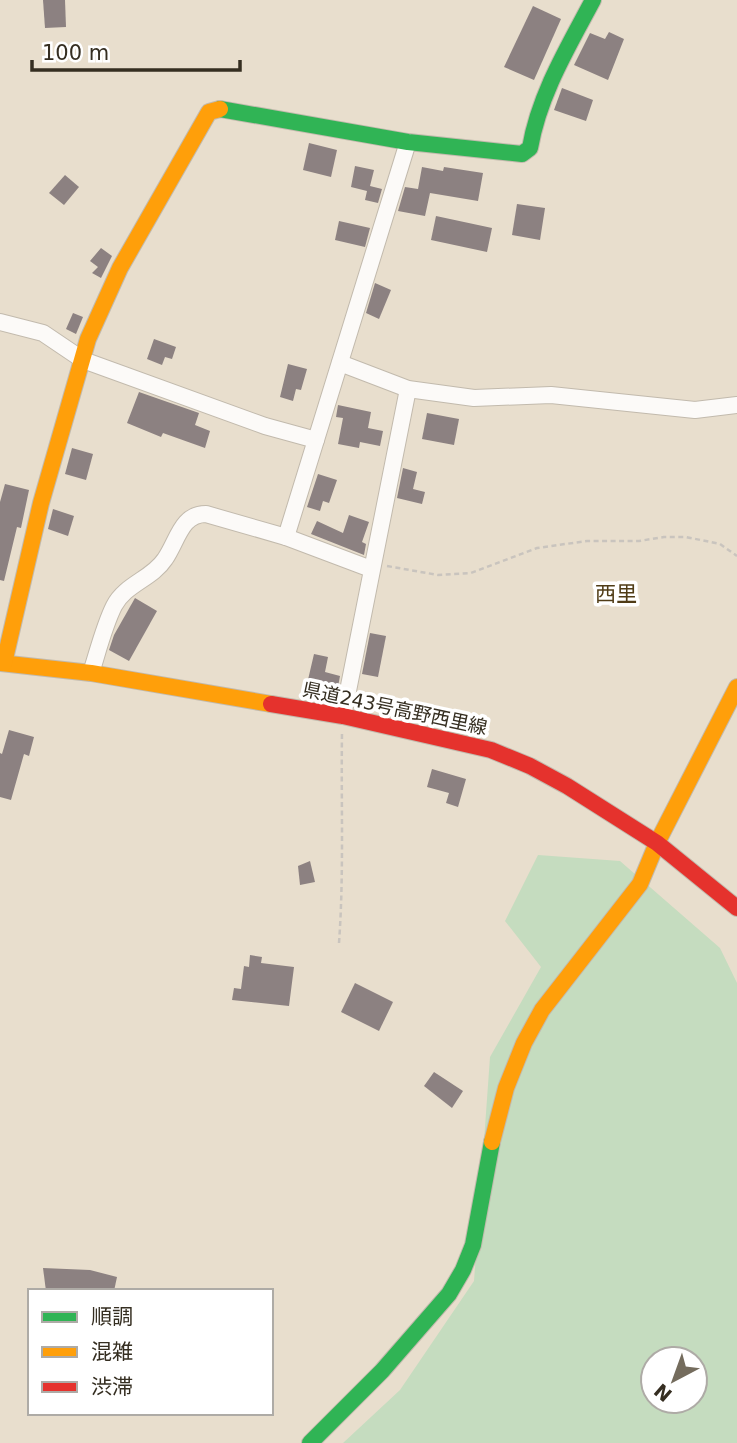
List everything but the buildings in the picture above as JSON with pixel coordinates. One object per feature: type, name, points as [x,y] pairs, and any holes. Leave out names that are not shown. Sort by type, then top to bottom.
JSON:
[{"type":"street","points":[[2,663],[41,503],[88,339],[120,268],[209,112],[221,109],[408,142],[522,154],[530,148],[531,134],[554,76],[593,0]]},
{"type":"street","points":[[286,537],[408,142]]},
{"type":"street","points":[[0,322],[43,333],[83,360],[265,426],[316,440]]},
{"type":"street","points":[[340,363],[408,389],[474,398],[551,396],[695,410],[737,405]]},
{"type":"street","points":[[343,716],[408,389]]},
{"type":"street","points":[[91,673],[114,605],[124,592],[151,575],[164,561],[188,517],[206,514],[286,537],[371,566]]},
{"type":"street","name":"県道243号高野西里線","points":[[2,663],[91,673],[343,716],[491,750],[530,766],[567,786],[657,843],[737,908]]},
{"type":"street","points":[[310,1443],[382,1371],[449,1294],[473,1245],[499,1110],[524,1043],[542,1010],[640,884],[657,843],[737,687]]},
{"type":"path","points":[[371,566],[438,575],[471,573],[537,548],[587,541],[686,537],[720,544],[737,556]]},
{"type":"path","points":[[339,943],[343,881],[343,716]]},
{"type":"green space","points":[[538,855],[620,861],[720,948],[737,983],[737,1443],[343,1443],[400,1390],[474,1281],[490,1057],[541,967],[505,921]]},
{"type":"traffic: fast","points":[[220,109],[408,142],[522,154],[530,148],[547,90],[593,0]]},
{"type":"traffic: fast","points":[[310,1443],[382,1371],[449,1294],[473,1245],[492,1142]]},
{"type":"traffic: slow","points":[[4,663],[41,503],[88,339],[120,268],[209,112],[220,109]]},
{"type":"traffic: slow","points":[[0,663],[91,673],[271,704]]},
{"type":"traffic: slow","points":[[492,1142],[506,1088],[524,1043],[542,1010],[640,884],[657,843],[737,687]]},
{"type":"traffic: jam","points":[[271,704],[343,716],[491,750],[530,766],[657,843],[737,908]]},
{"type":"district","name":"西里","points":[[616,594]]}]
